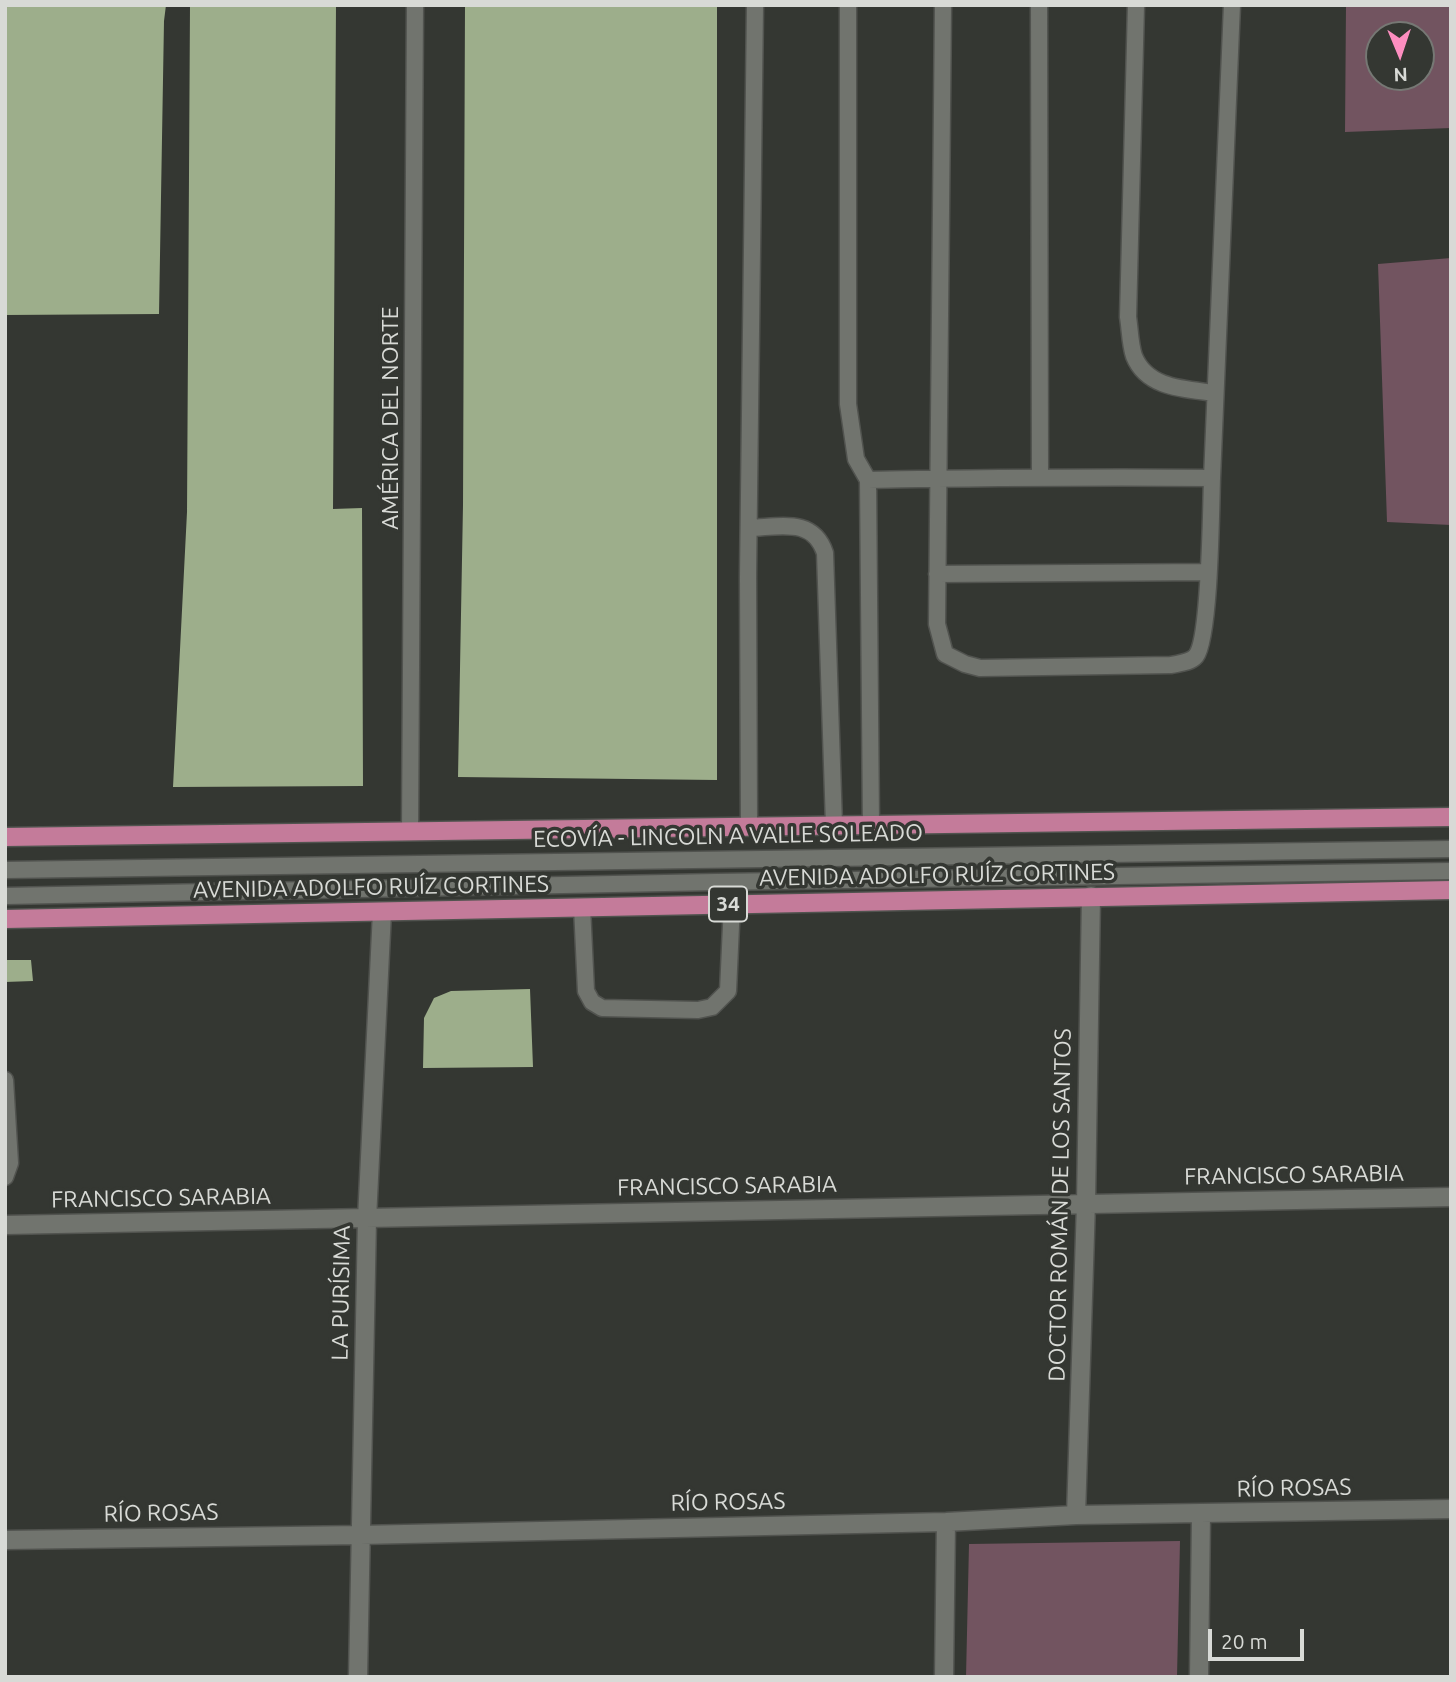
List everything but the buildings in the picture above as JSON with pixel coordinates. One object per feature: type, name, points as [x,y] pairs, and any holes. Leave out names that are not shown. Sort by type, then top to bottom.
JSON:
[{"type":"main road","points":[[5,837],[1451,817]]},
{"type":"main road","name":"AVENIDA ADOLFO RUÍZ CORTINES","points":[[5,919],[1451,890]]},
{"type":"street","name":"DOCTOR ROMÁN DE LOS SANTOS","points":[[1076,1515],[1086,1203],[1091,896]]},
{"type":"street","name":"LA PURÍSIMA","points":[[358,1677],[366,1219],[382,912]]},
{"type":"street","name":"FRANCISCO SARABIA","points":[[5,1224],[1451,1197]]},
{"type":"street","name":"RÍO ROSAS","points":[[5,1540],[360,1535],[946,1522],[1076,1515],[1451,1509]]},
{"type":"street","points":[[1199,1677],[1201,1515]]},
{"type":"street","points":[[944,1677],[946,1522]]},
{"type":"lane","name":"AMÉRICA DEL NORTE","points":[[410,831],[415,5]]},
{"type":"lane","points":[[749,827],[749,528],[755,5]]},
{"type":"lane","points":[[848,5],[848,404],[856,459],[868,480],[871,825]]},
{"type":"lane","points":[[943,5],[937,624],[945,654],[980,668],[1171,665],[1195,657],[1205,632],[1231,5]]},
{"type":"lane","points":[[1039,5],[1040,476]]},
{"type":"lane","points":[[1136,5],[1128,317],[1134,356],[1147,375],[1169,386],[1215,393]]},
{"type":"lane","points":[[868,480],[1040,476],[1212,478]]},
{"type":"lane","points":[[749,528],[788,526],[807,529],[820,538],[825,553],[834,825]]},
{"type":"lane","points":[[937,574],[1208,572]]},
{"type":"lane","name":"ECOVÍA - LINCOLN A VALLE SOLEADO","points":[[5,870],[1451,849]]},
{"type":"lane","points":[[5,896],[1451,871]]},
{"type":"lane","points":[[582,907],[586,991],[592,1002],[602,1008],[698,1010],[712,1007],[728,991],[732,904]]},
{"type":"lane","points":[[5,1080],[10,1163],[5,1177]]},
{"type":"shaded area","points":[[1346,5],[1451,5],[1451,128],[1345,132]]},
{"type":"shaded area","points":[[1451,258],[1451,525],[1387,522],[1378,264]]},
{"type":"shaded area","points":[[1180,1541],[1177,1677],[966,1677],[969,1544]]}]
